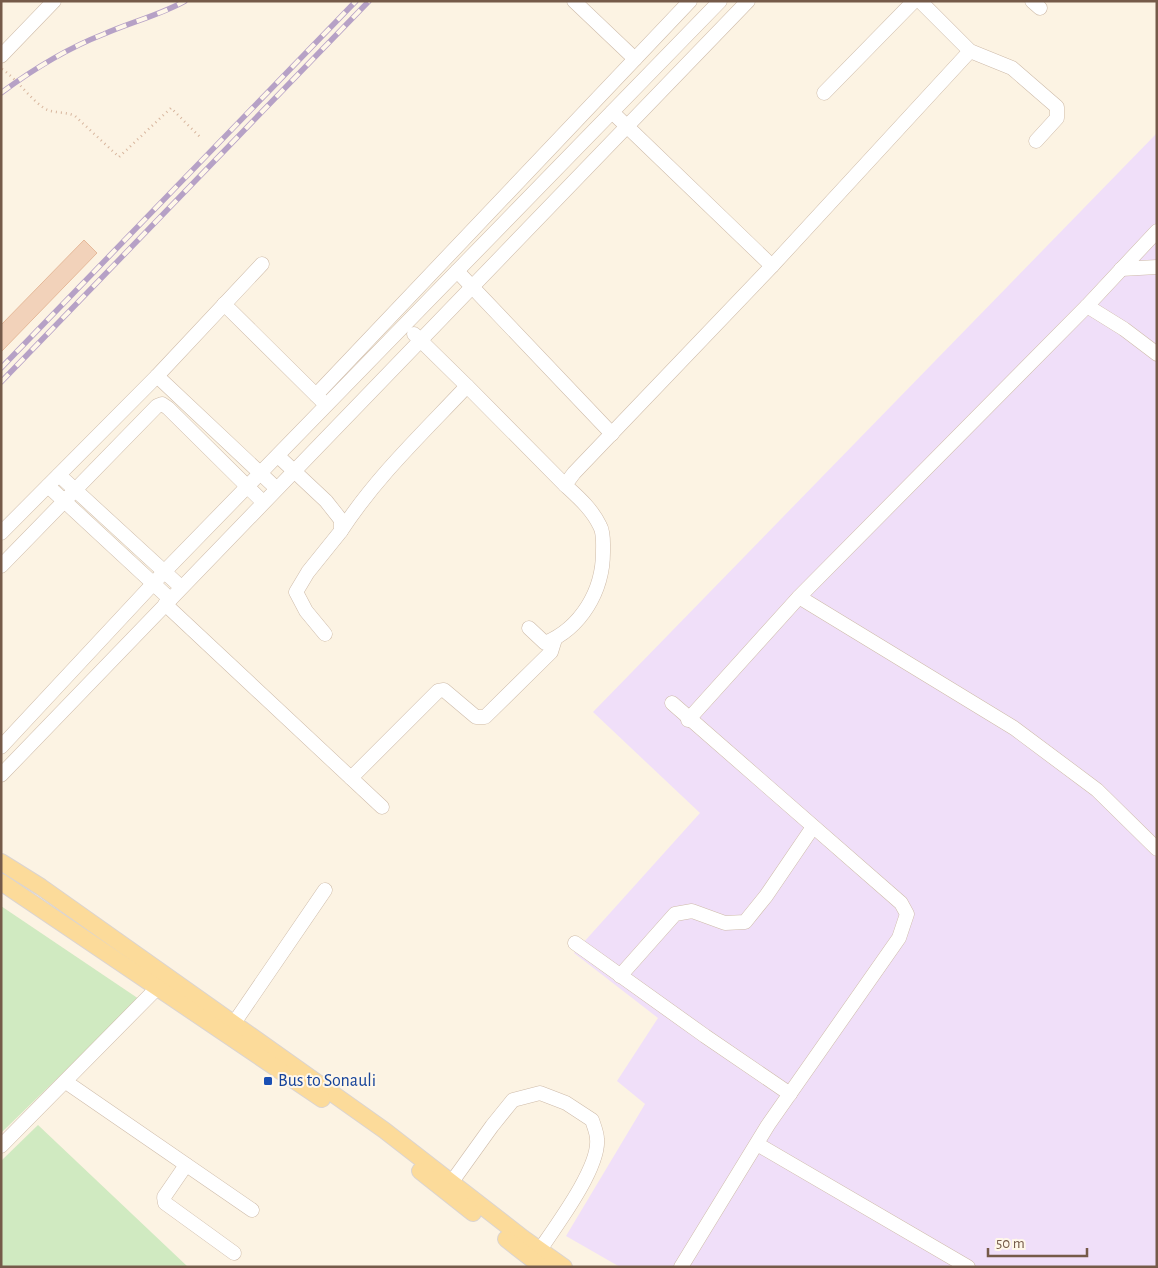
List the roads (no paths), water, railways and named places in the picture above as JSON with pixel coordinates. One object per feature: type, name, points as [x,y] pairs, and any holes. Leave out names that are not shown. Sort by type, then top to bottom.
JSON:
[{"type":"main road","points":[[1,862],[163,982],[449,1187],[547,1262]]},
{"type":"main road","points":[[1,882],[163,982],[234,1023],[384,1130],[449,1187]]},
{"type":"street","points":[[1,56],[54,1]]},
{"type":"street","points":[[574,1],[635,59]]},
{"type":"street","points":[[316,395],[690,1]]},
{"type":"street","points":[[1,747],[164,572],[720,1]]},
{"type":"street","points":[[1,776],[167,601],[748,1]]},
{"type":"street","points":[[824,93],[914,1]]},
{"type":"street","points":[[920,1],[970,51],[1012,68],[1057,107],[1057,118],[1036,141]]},
{"type":"street","points":[[565,485],[772,266],[970,51]]},
{"type":"street","points":[[612,112],[772,266]]},
{"type":"street","points":[[688,720],[799,597],[1086,306],[1157,231]]},
{"type":"street","points":[[1,533],[157,376],[262,264]]},
{"type":"street","points":[[1121,269],[1157,267]]},
{"type":"street","points":[[458,271],[612,434]]},
{"type":"street","points":[[224,304],[327,406]]},
{"type":"street","points":[[1086,306],[1124,329],[1157,354]]},
{"type":"street","points":[[405,326],[587,506],[601,527],[603,563],[596,593],[584,615],[555,638],[545,643],[529,628]]},
{"type":"street","points":[[157,376],[276,488]]},
{"type":"street","points":[[325,634],[306,611],[296,592],[308,572],[341,531],[359,502],[467,386]]},
{"type":"street","points":[[1,566],[157,406],[162,404],[263,502]]},
{"type":"street","points":[[278,456],[337,514],[341,520],[341,531]]},
{"type":"street","points":[[59,475],[181,587]]},
{"type":"street","points":[[48,486],[154,584],[167,601],[382,807]]},
{"type":"street","points":[[799,597],[1014,728],[1097,790],[1157,849]]},
{"type":"street","points":[[351,778],[438,691],[444,690],[476,717],[484,717],[550,652],[555,638]]},
{"type":"street","points":[[672,704],[688,720],[902,903],[907,914],[900,938],[790,1094],[681,1267]]},
{"type":"street","points":[[620,976],[675,914],[692,911],[725,923],[745,922],[766,896],[813,827]]},
{"type":"street","points":[[234,1023],[325,890]]},
{"type":"street","points":[[575,943],[790,1094]]},
{"type":"street","points":[[1,1146],[163,982]]},
{"type":"street","points":[[66,1082],[252,1210]]},
{"type":"street","points":[[449,1187],[492,1126],[513,1100],[540,1093],[566,1103],[592,1120],[598,1140],[593,1162],[547,1262]]},
{"type":"street","points":[[757,1144],[968,1267]]},
{"type":"street","points":[[186,1165],[164,1196],[165,1203],[234,1253]]},
{"type":"railway","points":[[1,93],[25,76],[77,46],[185,1]]},
{"type":"railway","points":[[1,368],[356,1]]},
{"type":"railway","points":[[1,382],[369,1]]},
{"type":"place","name":"Bus to Sonauli","points":[[268,1081]]}]
